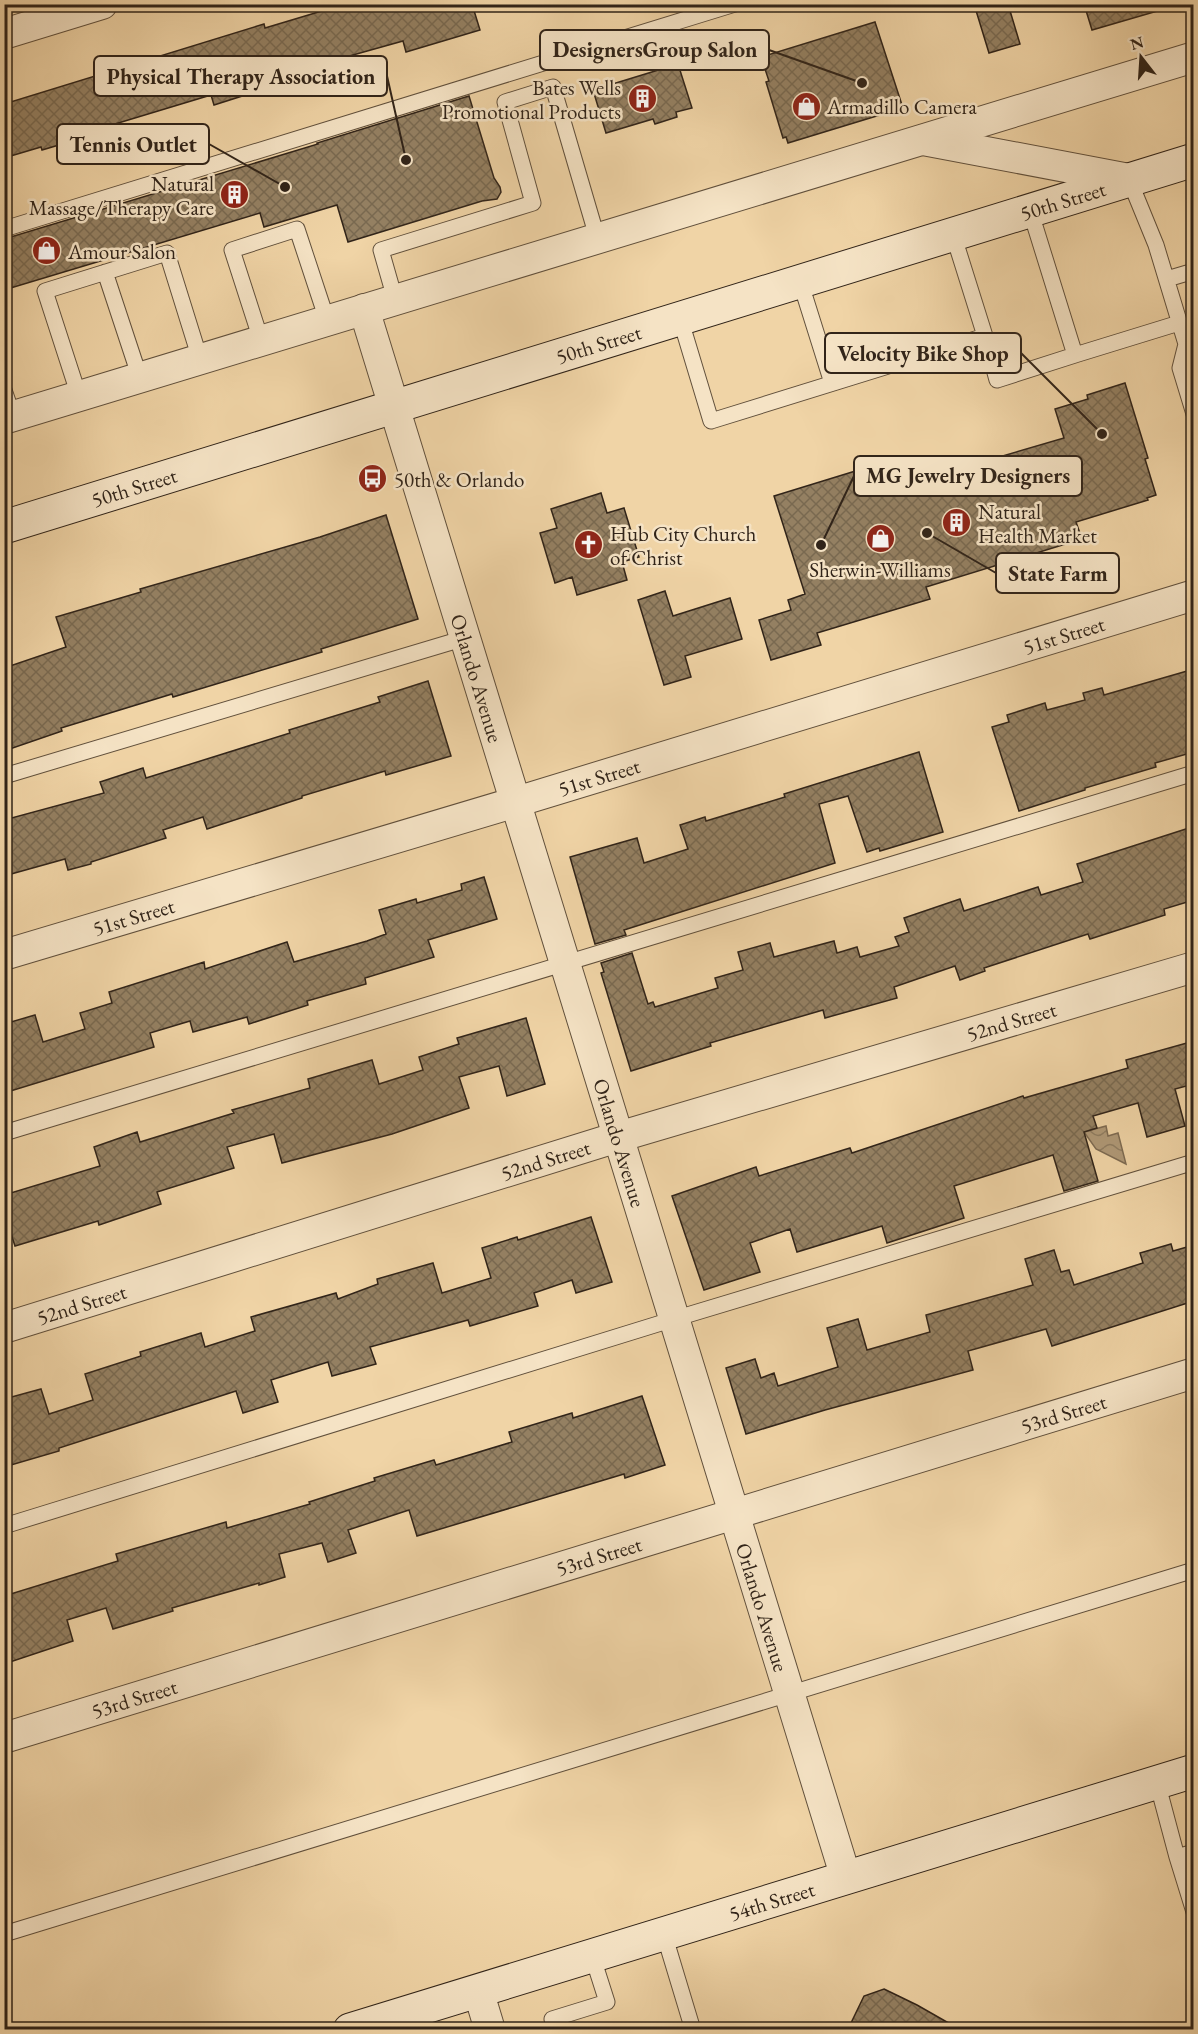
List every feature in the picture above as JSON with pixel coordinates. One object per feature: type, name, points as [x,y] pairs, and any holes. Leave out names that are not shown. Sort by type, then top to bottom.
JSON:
[{"type":"main road","name":"50th Street","points":[[4,527],[1194,160]]},
{"type":"main road","name":"54th Street","points":[[350,2030],[1194,1771]]},
{"type":"street","points":[[4,34],[102,4]]},
{"type":"street","points":[[7,408],[79,396],[140,378],[1194,57]]},
{"type":"street","points":[[919,140],[1129,179]]},
{"type":"street","name":"Orlando Avenue","points":[[364,309],[846,1878]]},
{"type":"street","name":"51st Street","points":[[4,955],[516,802],[1194,595]]},
{"type":"street","name":"52nd Street","points":[[4,1328],[618,1137],[1194,967]]},
{"type":"street","name":"53rd Street","points":[[4,1738],[1194,1373]]},
{"type":"street","points":[[478,1990],[490,2030]]},
{"type":"lane","points":[[4,229],[735,4]]},
{"type":"lane","points":[[395,299],[381,250],[533,203],[505,102],[553,87],[597,237]]},
{"type":"lane","points":[[1129,179],[1156,245],[1179,322],[1190,342],[1180,368],[1194,414]]},
{"type":"lane","points":[[1030,210],[1075,354]]},
{"type":"lane","points":[[261,340],[232,250],[297,229],[327,320]]},
{"type":"lane","points":[[953,234],[997,380],[1179,322]]},
{"type":"lane","points":[[79,396],[45,291],[167,253],[200,359]]},
{"type":"lane","points":[[1167,279],[1194,271]]},
{"type":"lane","points":[[105,272],[140,378]]},
{"type":"lane","points":[[800,281],[832,383]]},
{"type":"lane","points":[[680,318],[711,421],[985,336]]},
{"type":"lane","points":[[4,776],[465,638]]},
{"type":"lane","points":[[4,1133],[1194,773]]},
{"type":"lane","points":[[4,1526],[674,1319],[1194,1162]]},
{"type":"lane","points":[[4,1934],[1194,1570]]},
{"type":"lane","points":[[1157,1782],[1194,1912]]},
{"type":"lane","points":[[1177,1857],[1194,1852]]},
{"type":"lane","points":[[664,1934],[693,2030]]},
{"type":"lane","points":[[553,2024],[607,2002],[592,1955]]},
{"type":"water","points":[[1106,1126],[1108,1136],[1118,1133],[1126,1164],[1096,1149],[1084,1132]]},
{"type":"building","points":[[345,4],[472,4],[480,30],[406,52],[403,41],[335,60],[340,79],[305,89],[302,77],[214,105],[211,95],[105,127],[106,131],[42,150],[41,147],[4,158],[4,104],[264,24],[265,28]]},
{"type":"building","points":[[974,4],[1008,4],[1020,44],[989,53]]},
{"type":"building","points":[[1084,4],[1160,4],[1161,10],[1092,30]]},
{"type":"building","points":[[875,22],[903,108],[788,143],[786,137],[783,138],[761,57]]},
{"type":"building","name":"Bates Wells Promotional Products","points":[[678,64],[692,108],[676,112],[677,117],[655,124],[653,119],[606,133],[593,90]]},
{"type":"building","points":[[469,96],[494,178],[500,187],[501,192],[497,199],[482,201],[348,242],[337,205],[264,227],[260,213],[4,290],[4,239]]},
{"type":"building","points":[[1125,383],[1148,458],[1145,459],[1156,495],[1147,498],[1148,500],[1076,522],[1082,539],[926,587],[930,599],[817,633],[821,645],[771,660],[759,620],[791,610],[788,600],[805,594],[774,496],[888,461],[896,487],[1064,438],[1055,409],[1088,399],[1087,395]]},
{"type":"building","name":"Hub City Church of Christ","points":[[601,493],[607,513],[624,508],[639,557],[622,562],[627,580],[577,595],[572,577],[555,583],[540,533],[557,528],[551,509]]},
{"type":"building","points":[[386,515],[418,619],[321,649],[322,652],[61,728],[62,731],[4,751],[4,668],[66,647],[56,617],[141,592],[140,589],[320,537]]},
{"type":"building","points":[[665,591],[673,616],[730,598],[742,639],[685,656],[691,677],[664,685],[638,600]]},
{"type":"building","points":[[1194,669],[1194,752],[1155,763],[1156,767],[1019,811],[992,727],[1009,722],[1007,715],[1045,703],[1047,710],[1085,700],[1083,693],[1102,688],[1104,695]]},
{"type":"building","points":[[428,681],[451,756],[386,775],[385,771],[302,796],[302,798],[207,829],[203,817],[163,830],[166,838],[91,862],[91,864],[68,870],[65,859],[4,876],[4,820],[104,793],[100,782],[143,768],[146,778],[290,733],[289,730],[380,702],[378,697]]},
{"type":"building","points":[[919,752],[943,832],[880,851],[879,848],[867,852],[848,796],[819,804],[835,863],[624,930],[626,935],[595,944],[570,857],[637,838],[644,863],[688,849],[680,825],[705,817],[706,821],[785,797],[784,794]]},
{"type":"building","points":[[1189,828],[1194,844],[1194,900],[1164,909],[1165,915],[1090,939],[1088,934],[984,968],[985,971],[960,980],[955,966],[894,987],[897,998],[825,1018],[823,1010],[710,1043],[711,1046],[631,1071],[601,973],[604,972],[601,963],[632,953],[648,1004],[653,1002],[655,1007],[718,988],[715,978],[743,970],[738,952],[770,943],[774,957],[834,941],[837,953],[857,947],[860,957],[899,946],[895,937],[909,932],[904,918],[960,899],[964,911],[1038,887],[1041,895],[1083,882],[1077,864]]},
{"type":"building","points":[[484,877],[497,919],[428,940],[434,957],[365,978],[366,984],[307,1001],[308,1005],[249,1024],[247,1017],[193,1032],[190,1021],[150,1033],[154,1047],[4,1093],[4,1024],[35,1015],[43,1042],[85,1029],[80,1013],[112,1003],[109,992],[204,962],[205,969],[287,942],[294,962],[367,941],[386,934],[379,910],[416,899],[417,903],[462,890],[461,884]]},
{"type":"building","points":[[526,1018],[545,1084],[507,1096],[499,1066],[459,1077],[469,1108],[392,1134],[282,1163],[274,1134],[227,1147],[234,1168],[157,1192],[161,1204],[99,1225],[98,1221],[15,1246],[4,1212],[4,1195],[100,1166],[94,1147],[137,1132],[140,1142],[234,1113],[232,1110],[310,1088],[308,1079],[372,1060],[379,1084],[423,1070],[419,1057],[459,1044],[457,1038]]},
{"type":"building","points":[[1194,1041],[1194,1084],[1175,1089],[1185,1126],[1147,1137],[1138,1103],[1093,1116],[1097,1128],[1084,1132],[1098,1181],[1064,1191],[1053,1155],[954,1186],[964,1218],[887,1243],[882,1226],[797,1252],[790,1229],[750,1243],[760,1272],[704,1290],[672,1196],[756,1167],[759,1176],[850,1148],[852,1153],[1023,1096],[1024,1098],[1128,1068],[1126,1060]]},
{"type":"building","points":[[591,1217],[612,1282],[576,1293],[572,1280],[534,1293],[538,1306],[470,1326],[468,1320],[370,1347],[376,1364],[332,1376],[328,1362],[271,1380],[278,1402],[243,1413],[236,1391],[59,1448],[59,1451],[4,1467],[4,1399],[41,1389],[49,1414],[93,1400],[85,1374],[141,1356],[140,1352],[201,1333],[205,1347],[255,1331],[251,1317],[336,1293],[338,1299],[378,1284],[377,1279],[433,1263],[442,1293],[491,1278],[482,1248],[517,1237],[518,1240]]},
{"type":"building","points":[[1171,1244],[1173,1251],[1194,1245],[1194,1301],[1052,1346],[1046,1329],[968,1351],[973,1370],[746,1434],[726,1368],[755,1359],[761,1378],[774,1373],[778,1386],[838,1367],[827,1328],[858,1319],[867,1350],[930,1332],[926,1315],[1033,1285],[1025,1259],[1054,1250],[1061,1272],[1069,1270],[1074,1285],[1143,1263],[1140,1253]]},
{"type":"building","points":[[642,1396],[665,1465],[625,1478],[624,1474],[417,1536],[409,1510],[348,1530],[356,1553],[328,1562],[322,1543],[279,1554],[285,1577],[172,1608],[173,1611],[113,1629],[106,1608],[67,1620],[73,1641],[4,1664],[4,1596],[118,1561],[116,1554],[226,1522],[227,1528],[310,1504],[309,1502],[375,1481],[374,1478],[434,1460],[436,1465],[512,1442],[509,1432],[572,1413],[573,1418]]},
{"type":"building","points":[[884,1989],[961,2030],[863,2030],[851,2023],[864,1996]]},
{"type":"place","name":"DesignersGroup Salon","points":[[862,83]]},
{"type":"place","name":"Bates Wells Promotional Products","points":[[642,99]]},
{"type":"place","name":"Armadillo Camera","points":[[806,106]]},
{"type":"place","name":"Physical Therapy Association","points":[[406,160]]},
{"type":"place","name":"Tennis Outlet","points":[[285,187]]},
{"type":"place","name":"Natural Massage/Therapy Care","points":[[235,195]]},
{"type":"place","name":"Amour Salon","points":[[47,251]]},
{"type":"place","name":"Velocity Bike Shop","points":[[1102,434]]},
{"type":"place","name":"50th & Orlando","points":[[373,479]]},
{"type":"place","name":"Natural Health Market","points":[[957,523]]},
{"type":"place","name":"State Farm","points":[[927,533]]},
{"type":"place","name":"Sherwin-Williams","points":[[880,538]]},
{"type":"place","name":"Hub City Church of Christ","points":[[589,545]]},
{"type":"place","name":"MG Jewelry Designers","points":[[821,545]]}]
